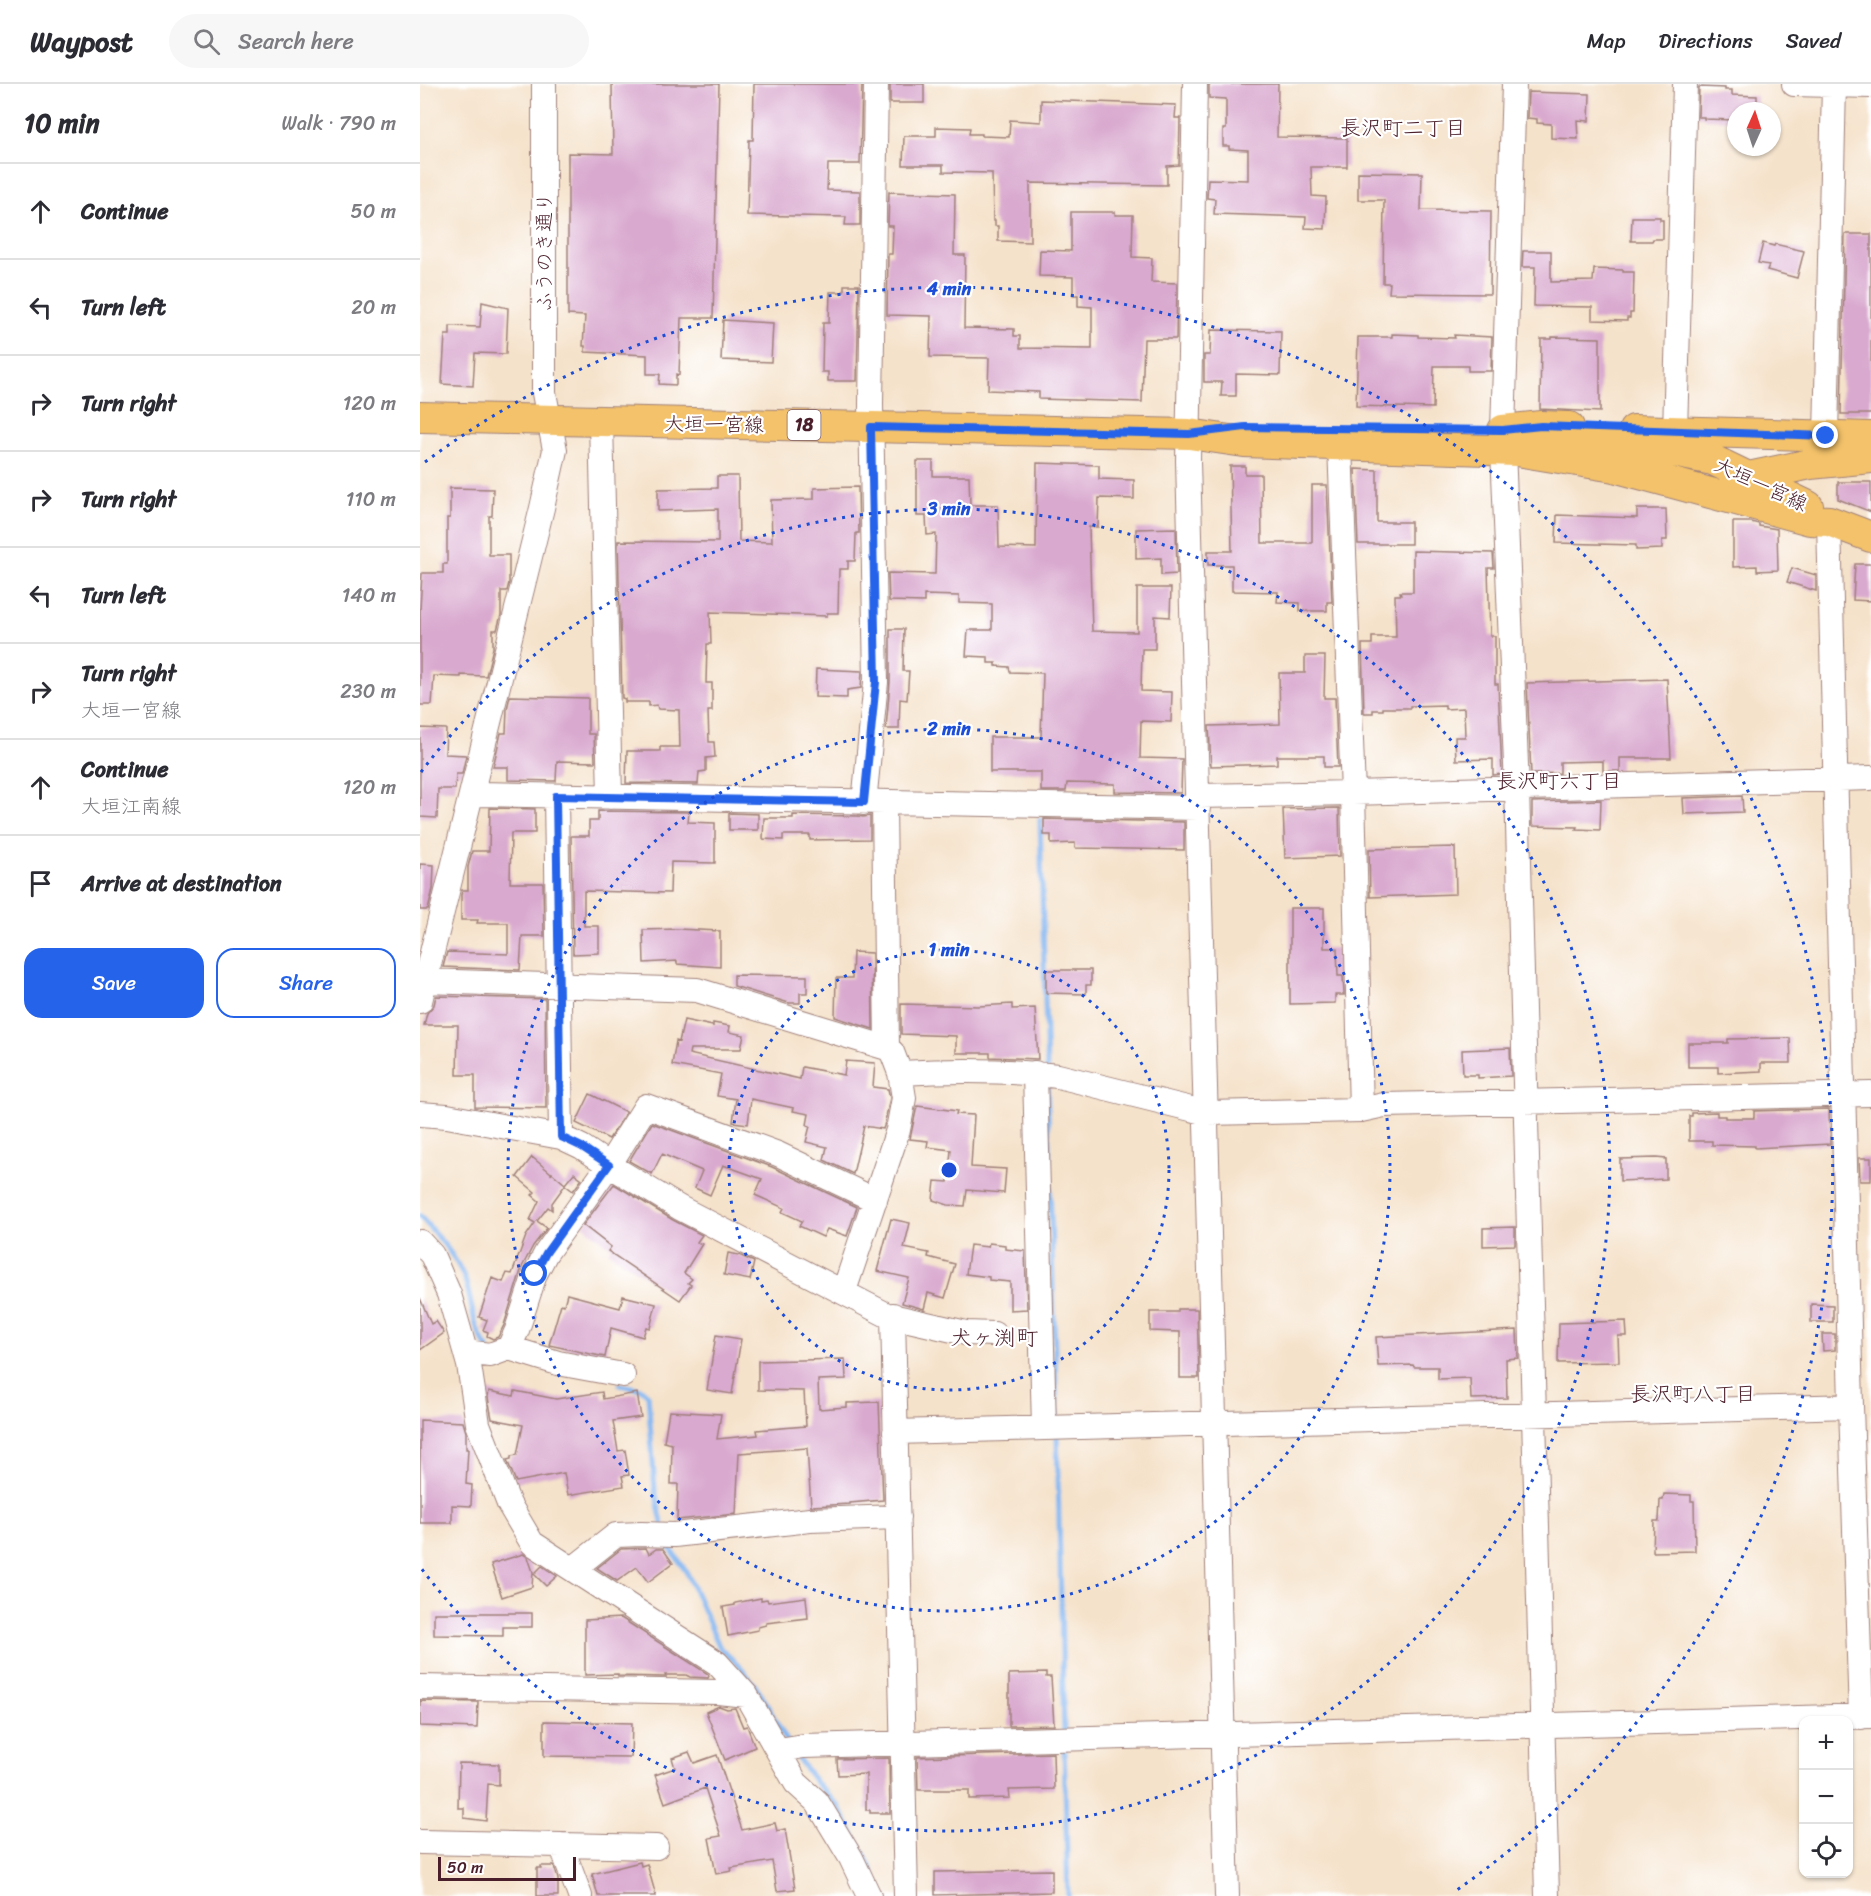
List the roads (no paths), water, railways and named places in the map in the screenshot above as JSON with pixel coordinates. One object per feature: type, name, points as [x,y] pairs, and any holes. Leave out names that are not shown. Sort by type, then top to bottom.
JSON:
[{"type":"main road","name":"大垣一宮線","points":[[420,417],[1189,434],[1244,442],[1340,445],[1538,437],[1643,446],[1713,460],[1813,508],[1828,521]]},
{"type":"main road","points":[[1503,440],[1541,426],[1871,437]]},
{"type":"main road","name":"大垣一宮線","points":[[1189,434],[1245,427],[1503,440],[1517,451],[1614,467],[1810,520],[1828,521],[1871,537]]},
{"type":"main road","points":[[1656,478],[1708,480],[1750,477],[1810,464],[1871,458]]},
{"type":"street","name":"ふうのき通り","points":[[422,991],[555,450],[544,393],[544,84]]},
{"type":"street","points":[[876,84],[871,427],[876,682],[874,803],[887,1048]]},
{"type":"street","points":[[1195,84],[1189,434],[1227,1896]]},
{"type":"street","points":[[1514,84],[1503,440],[1517,788],[1547,1896]]},
{"type":"street","points":[[1675,431],[1684,84]]},
{"type":"street","points":[[1794,84],[1864,85]]},
{"type":"street","points":[[1826,436],[1834,85]]},
{"type":"street","points":[[602,421],[610,797]]},
{"type":"street","points":[[1340,445],[1353,793],[1361,1110]]},
{"type":"street","points":[[787,1749],[1222,1734],[1866,1717],[1851,1406],[1828,521]]},
{"type":"street","points":[[472,791],[479,794],[874,803],[1198,802],[1353,793],[1871,778]]},
{"type":"street","points":[[556,796],[561,1137]]},
{"type":"street","points":[[422,991],[559,985],[697,990],[887,1048],[892,1052],[900,1073],[904,1098],[898,1130],[844,1291]]},
{"type":"street","points":[[900,1073],[921,1071],[1035,1073],[1059,1076],[1207,1113],[1361,1110],[1384,1105],[1871,1094]]},
{"type":"street","points":[[1035,1073],[1044,1428]]},
{"type":"street","points":[[501,1351],[517,1330],[535,1274],[546,1253],[609,1165],[646,1106],[778,1154],[876,1200]]},
{"type":"street","points":[[420,1114],[447,1116],[561,1137],[582,1147],[680,1208],[887,1315],[966,1333],[994,1334]]},
{"type":"street","points":[[420,1242],[432,1255],[449,1294],[469,1365],[478,1424],[509,1504],[532,1543],[717,1662],[746,1695],[787,1749],[796,1783],[817,1802],[851,1858],[869,1896]]},
{"type":"street","points":[[892,1315],[906,1896]]},
{"type":"street","points":[[465,1352],[501,1351],[623,1375]]},
{"type":"street","points":[[895,1432],[1851,1406]]},
{"type":"street","points":[[573,1569],[616,1535],[666,1535],[810,1520],[898,1517]]},
{"type":"street","points":[[420,1687],[706,1692],[746,1695]]},
{"type":"street","points":[[420,1842],[656,1846]]},
{"type":"street","points":[[561,1845],[580,1896]]},
{"type":"waterway","points":[[1040,820],[1047,1070]]},
{"type":"waterway","points":[[1047,1082],[1057,1421]]},
{"type":"waterway","points":[[420,1216],[445,1245],[460,1268],[467,1286],[478,1332],[488,1348]]},
{"type":"waterway","points":[[620,1385],[641,1389],[648,1395],[655,1490],[663,1528]]},
{"type":"waterway","points":[[1057,1433],[1064,1733]]},
{"type":"waterway","points":[[667,1543],[687,1573],[720,1648],[740,1666],[758,1689],[787,1741]]},
{"type":"waterway","points":[[1064,1745],[1068,1896]]},
{"type":"waterway","points":[[795,1754],[816,1783],[838,1806],[865,1855],[883,1896]]},
{"type":"district","name":"長沢町二丁目","points":[[1403,128]]},
{"type":"district","name":"長沢町六丁目","points":[[1559,781]]},
{"type":"district","name":"犬ヶ渕町","points":[[994,1337]]},
{"type":"district","name":"長沢町八丁目","points":[[1693,1394]]}]
